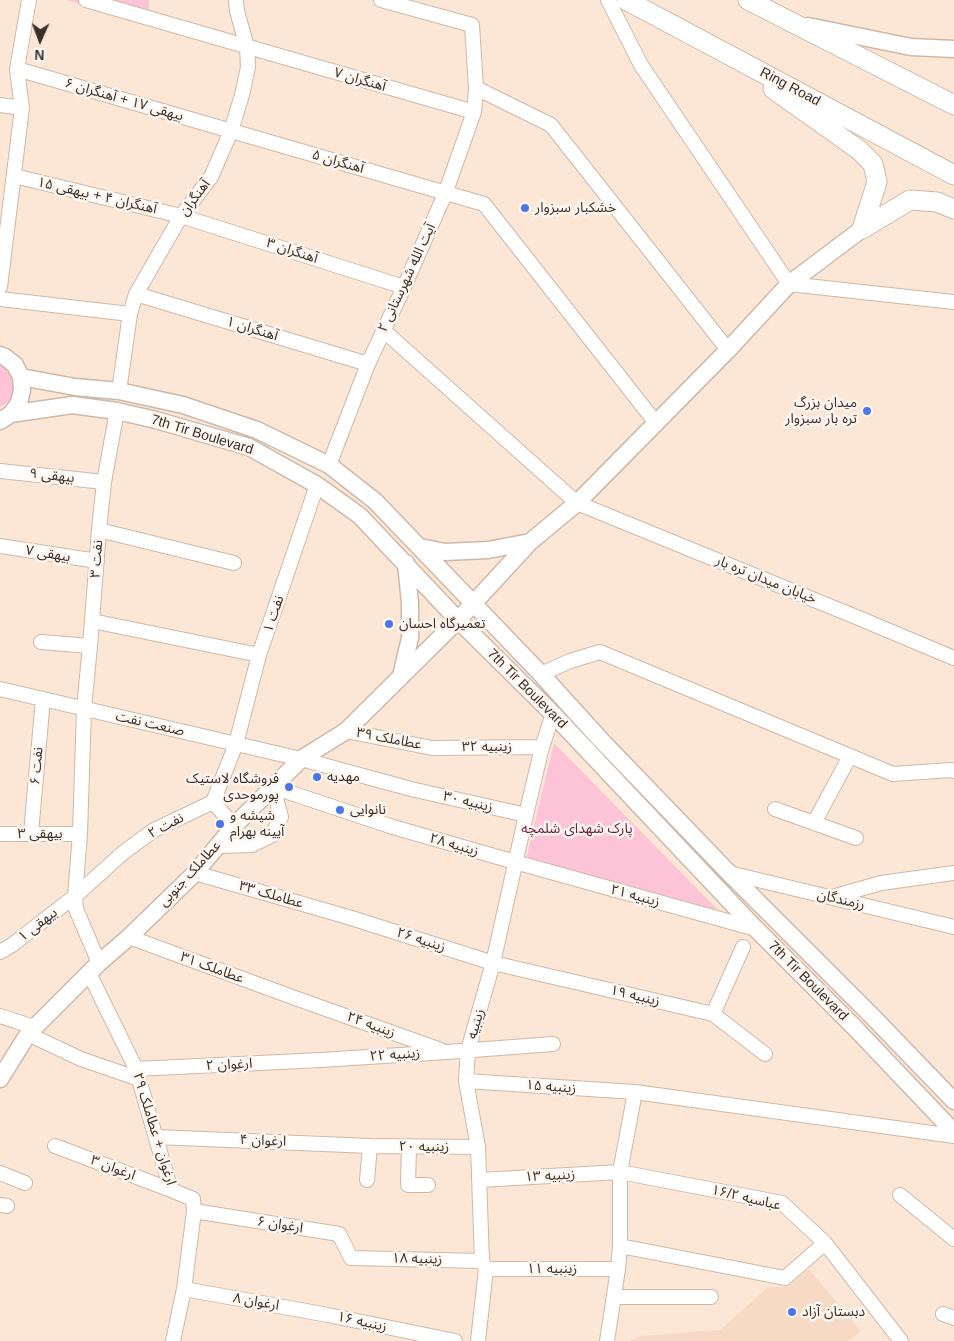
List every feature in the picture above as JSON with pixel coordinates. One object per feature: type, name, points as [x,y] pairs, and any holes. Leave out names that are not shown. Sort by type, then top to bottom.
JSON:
[{"type":"highway","name":"Ring Road","points":[[626,0],[954,175]]},
{"type":"highway","points":[[748,0],[954,105]]},
{"type":"highway","points":[[711,45],[859,150],[873,164],[876,182],[862,229]]},
{"type":"highway","points":[[862,229],[910,200],[937,202],[954,209]]},
{"type":"main road","points":[[797,24],[910,47],[954,49]]},
{"type":"main road","name":"عطاملک جنوبی","points":[[0,1079],[31,1030],[195,873],[234,826],[301,759],[346,731],[458,620],[530,542],[577,503],[728,350],[789,284],[862,229]]},
{"type":"main road","points":[[0,355],[15,365],[21,377],[22,390],[19,403],[6,418]]},
{"type":"main road","name":"7th Tir Boulevard","points":[[21,377],[74,387],[120,391],[183,405],[257,430],[329,465],[375,501],[729,873],[954,1101]]},
{"type":"main road","name":"7th Tir Boulevard","points":[[6,418],[72,405],[117,411],[156,420],[249,447],[317,485],[360,516],[458,620],[553,714],[756,929],[856,1029],[954,1134]]},
{"type":"main road","points":[[360,516],[375,501]]},
{"type":"main road","points":[[420,547],[445,552],[480,551],[530,542]]},
{"type":"main road","points":[[400,676],[410,638],[410,603],[406,563]]},
{"type":"main road","points":[[587,750],[600,739]]},
{"type":"main road","points":[[856,1029],[871,1015]]},
{"type":"street","points":[[0,287],[22,108],[17,69],[29,0]]},
{"type":"street","name":"آهنگران ۷","points":[[86,0],[474,112]]},
{"type":"street","name":"آهنگران","points":[[120,391],[130,314],[136,294],[181,216],[211,177],[231,131],[242,95],[248,67],[247,47],[237,11],[236,0]]},
{"type":"street","name":"آیت الله شهرستانی ۲","points":[[329,465],[368,364],[445,194],[474,112],[476,88],[472,25],[381,0]]},
{"type":"street","points":[[608,0],[641,65],[789,284],[954,302]]},
{"type":"street","name":"بیهقی ۱۷ + آهنگران ۶","points":[[17,69],[231,131]]},
{"type":"street","points":[[476,88],[551,124],[728,350]]},
{"type":"street","points":[[0,105],[22,108]]},
{"type":"street","name":"آهنگران ۵","points":[[231,131],[484,204],[656,423]]},
{"type":"street","name":"آهنگران ۴ + بیهقی ۱۵","points":[[14,176],[181,216]]},
{"type":"street","name":"آهنگران ۳","points":[[181,216],[404,287]]},
{"type":"street","name":"آهنگران ۱","points":[[136,294],[368,364]]},
{"type":"street","points":[[0,299],[130,314]]},
{"type":"street","name":"خیابان میدان تره بار","points":[[383,330],[577,503],[954,658]]},
{"type":"street","name":"نفت ۳","points":[[75,902],[80,834],[84,708],[98,530],[104,482],[117,411]]},
{"type":"street","name":"بیهقی ۹","points":[[0,471],[104,482]]},
{"type":"street","name":"نفت ۱","points":[[236,744],[260,655],[317,485]]},
{"type":"street","points":[[98,530],[234,563]]},
{"type":"street","name":"بیهقی ۷","points":[[0,546],[97,561]]},
{"type":"street","points":[[92,621],[260,655]]},
{"type":"street","points":[[41,642],[90,646]]},
{"type":"street","points":[[541,674],[570,661],[600,652],[893,774],[954,771]]},
{"type":"street","name":"صنعت نفت","points":[[0,689],[301,759]]},
{"type":"street","name":"نفت ۶","points":[[31,833],[44,699]]},
{"type":"street","name":"زینبیه","points":[[478,1341],[484,1265],[478,1147],[466,1081],[468,1050],[493,963],[542,747],[553,714]]},
{"type":"street","name":"عطاملک ۳۹","points":[[346,731],[432,748]]},
{"type":"street","points":[[234,826],[213,802],[236,744]]},
{"type":"street","name":"زینبیه ۳۲","points":[[432,748],[542,747]]},
{"type":"street","points":[[814,823],[850,756]]},
{"type":"street","name":"زینبیه ۳۰","points":[[301,759],[410,789],[526,815]]},
{"type":"street","points":[[217,846],[252,845],[272,836],[281,817],[273,787]]},
{"type":"street","name":"زینبیه ۲۸","points":[[273,787],[393,827],[515,862]]},
{"type":"street","name":"نفت ۲","points":[[75,902],[124,852],[154,830],[213,802]]},
{"type":"street","points":[[775,810],[856,838]]},
{"type":"street","name":"بیهقی ۳","points":[[0,834],[80,834]]},
{"type":"street","name":"زینبیه ۲۱","points":[[515,862],[756,929]]},
{"type":"street","name":"عطاملک ۳۳","points":[[195,873],[348,917]]},
{"type":"street","name":"رزمندگان","points":[[729,873],[954,927]]},
{"type":"street","points":[[830,897],[881,883],[954,873]]},
{"type":"street","name":"بیهقی ۱","points":[[0,952],[75,902]]},
{"type":"street","name":"ارغوان + عطاملک ۲۹","points":[[75,902],[94,968],[138,1074],[171,1190],[193,1199],[194,1212]]},
{"type":"street","name":"زینبیه ۲۶","points":[[348,917],[493,963]]},
{"type":"street","name":"عطاملک ۳۱","points":[[129,937],[295,998]]},
{"type":"street","points":[[713,1014],[744,947]]},
{"type":"street","name":"زینبیه ۱۹","points":[[493,963],[713,1014],[765,1054]]},
{"type":"street","name":"زینبیه ۲۴","points":[[295,998],[446,1052]]},
{"type":"street","points":[[0,1016],[31,1030],[80,1059],[138,1074]]},
{"type":"street","name":"زینبیه ۲۲","points":[[321,1060],[553,1044]]},
{"type":"street","name":"ارغوان ۲","points":[[138,1074],[321,1060]]},
{"type":"street","name":"زینبیه ۱۵","points":[[466,1081],[635,1092],[954,1134]]},
{"type":"street","points":[[607,1341],[620,1246],[620,1172],[635,1092]]},
{"type":"street","name":"ارغوان ۴","points":[[156,1137],[370,1146]]},
{"type":"street","name":"ارغوان ۳","points":[[55,1146],[171,1190]]},
{"type":"street","points":[[367,1180],[370,1146]]},
{"type":"street","name":"زینبیه ۲۰","points":[[370,1146],[478,1147]]},
{"type":"street","points":[[409,1146],[408,1184],[428,1185]]},
{"type":"street","name":"زینبیه ۱۳","points":[[480,1180],[620,1172]]},
{"type":"street","name":"عباسیه ۱۶/۲","points":[[620,1172],[782,1203],[825,1243],[901,1341]]},
{"type":"street","points":[[0,1173],[25,1183]]},
{"type":"street","points":[[900,1195],[954,1239]]},
{"type":"street","points":[[172,1341],[184,1290],[194,1212]]},
{"type":"street","name":"ارغوان ۶","points":[[194,1212],[340,1234],[351,1258]]},
{"type":"street","points":[[620,1246],[785,1278],[825,1243]]},
{"type":"street","name":"زینبیه ۱۸","points":[[351,1258],[484,1265]]},
{"type":"street","name":"زینبیه ۱۱","points":[[484,1265],[618,1269]]},
{"type":"street","name":"ارغوان ۸","points":[[184,1290],[328,1314]]},
{"type":"street","points":[[614,1296],[711,1297]]},
{"type":"street","name":"زینبیه ۱۶","points":[[328,1314],[455,1341]]},
{"type":"shaded area","name":"دبستان آزاد","points":[[809,1269],[861,1331],[849,1341],[629,1341],[642,1336],[720,1330],[768,1287],[789,1286]]},
{"type":"green space","points":[[66,0],[149,0],[148,23]]},
{"type":"green space","points":[[0,363],[5,365],[16,377],[12,399],[0,407]]},
{"type":"green space","name":"پارک شهدای شلمچه","points":[[554,743],[718,910],[526,859]]},
{"type":"place","name":"خشکبار سبزوار","points":[[525,208]]},
{"type":"place","name":"میدان بزرگ تره بار سبزوار","points":[[867,411]]},
{"type":"place","name":"تعمیرگاه احسان","points":[[389,624]]},
{"type":"place","name":"مهدیه","points":[[317,777]]},
{"type":"place","name":"فروشگاه لاستیک پورموحدی","points":[[289,787]]},
{"type":"place","name":"نانوایی","points":[[340,810]]},
{"type":"place","name":"شیشه و آیینه بهرام","points":[[220,824]]},
{"type":"place","name":"دبستان آزاد","points":[[792,1312]]}]
